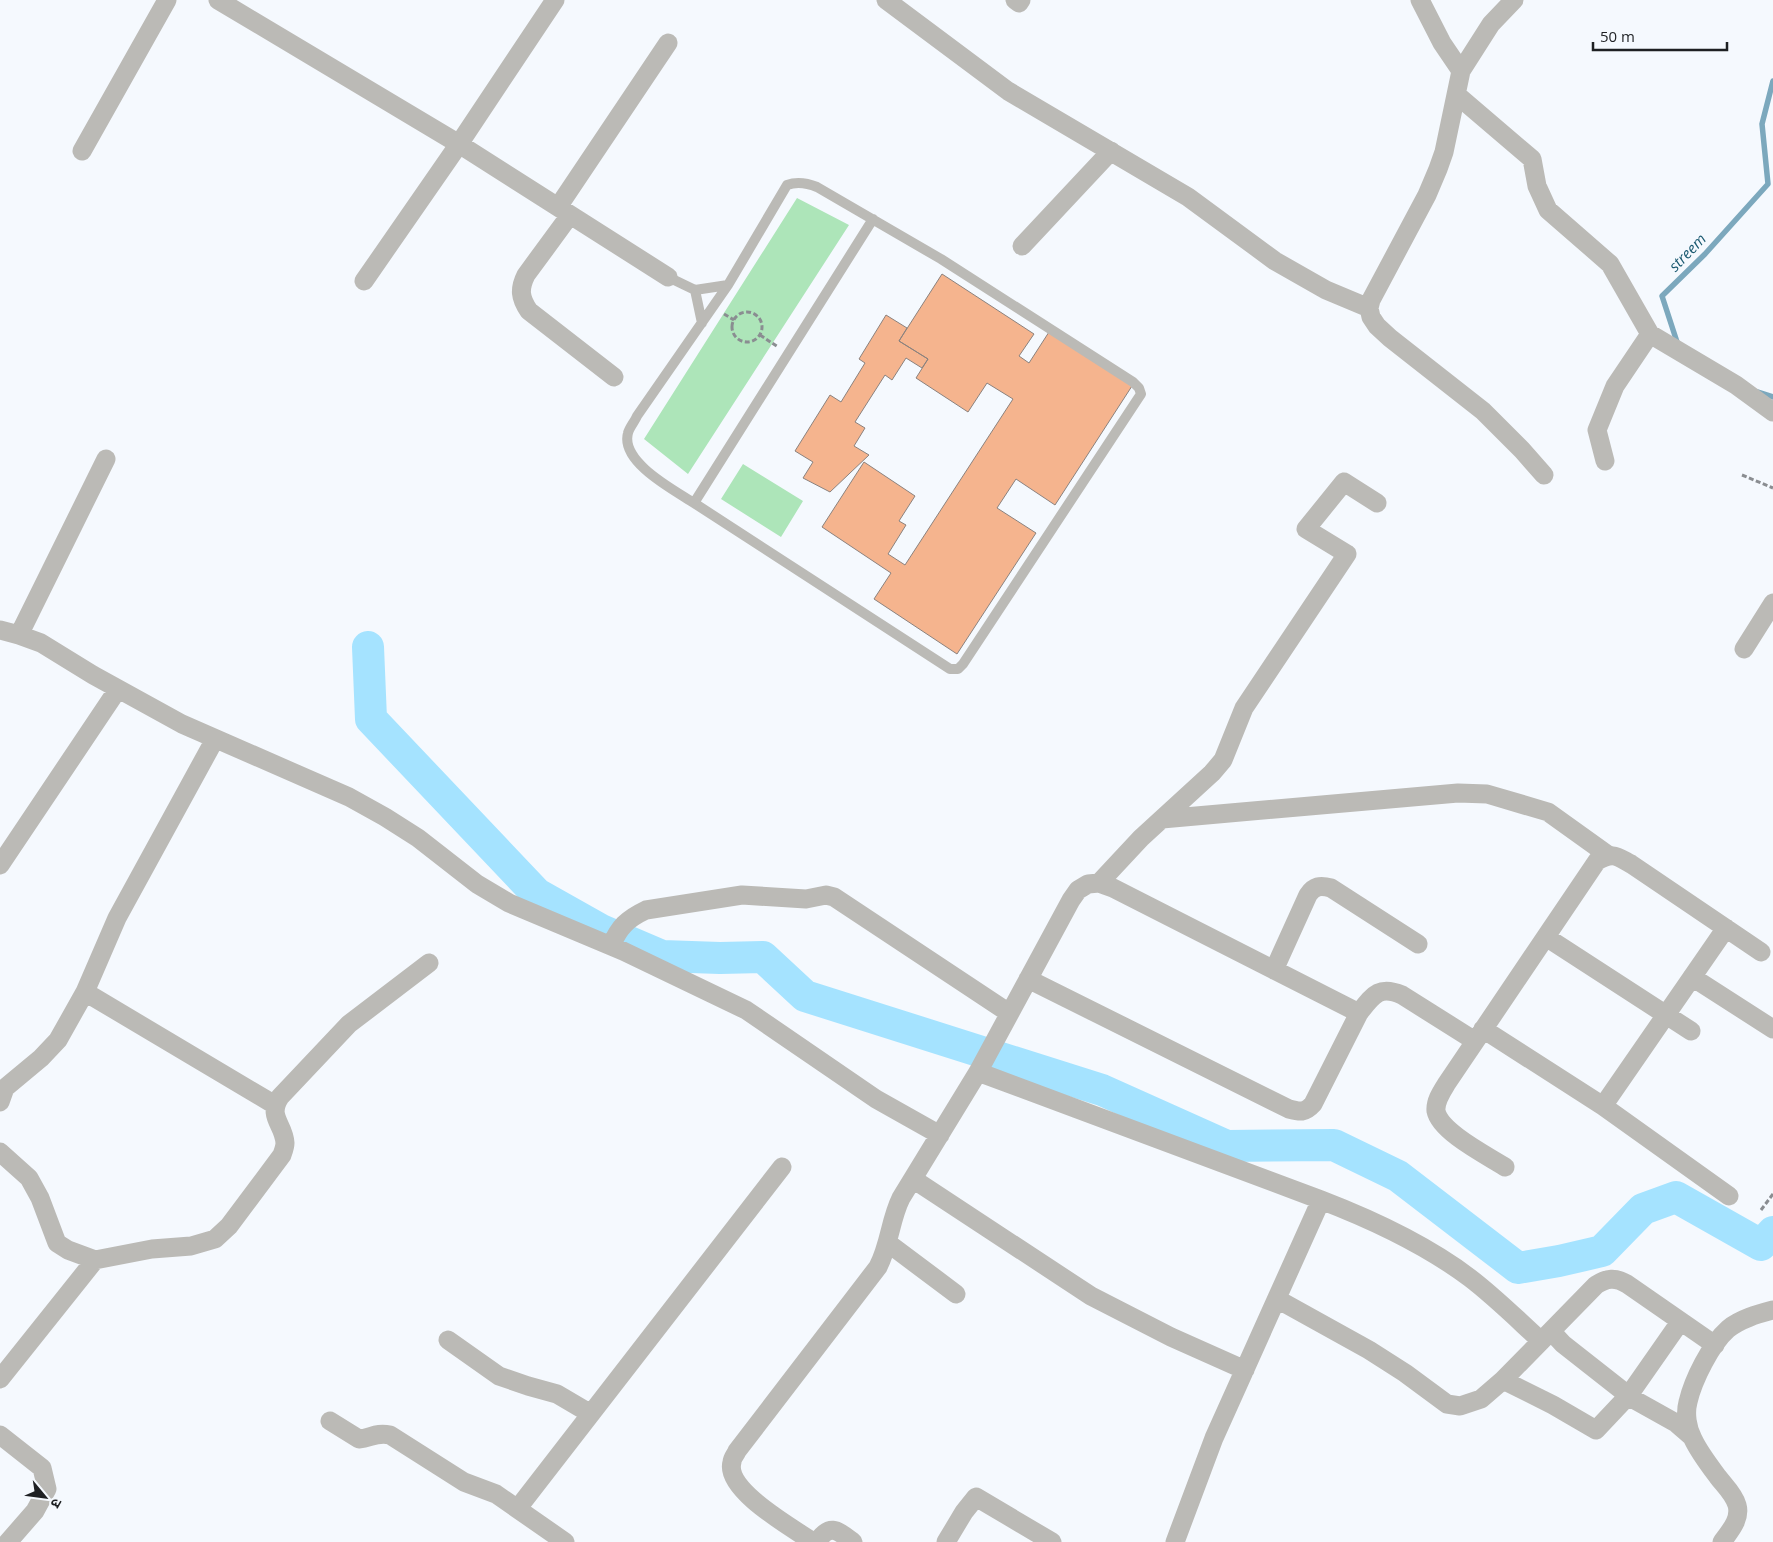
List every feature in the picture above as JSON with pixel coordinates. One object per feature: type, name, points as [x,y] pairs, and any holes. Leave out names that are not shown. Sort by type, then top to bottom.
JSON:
[{"type":"street","points":[[82,150],[167,0]]},
{"type":"street","points":[[218,0],[459,144],[668,277]]},
{"type":"street","points":[[886,0],[1008,91],[1188,197],[1276,261],[1326,290],[1370,308]]},
{"type":"street","points":[[1015,0],[1019,3],[1021,0]]},
{"type":"street","points":[[1420,0],[1442,43],[1461,71]]},
{"type":"street","points":[[1514,0],[1491,24],[1461,71],[1444,152],[1438,169],[1427,195],[1375,290],[1370,308],[1371,317],[1377,326],[1482,412],[1522,450],[1544,475]]},
{"type":"street","points":[[364,281],[459,144],[552,1]]},
{"type":"street","points":[[614,377],[529,312],[520,294],[526,275],[668,43]]},
{"type":"street","points":[[1457,95],[1532,159],[1537,186],[1548,210],[1610,264],[1650,334],[1736,385],[1773,412]]},
{"type":"street","points":[[1022,246],[1110,150]]},
{"type":"street","points":[[1605,461],[1597,430],[1616,386],[1650,334]]},
{"type":"street","points":[[19,635],[106,458]]},
{"type":"street","points":[[1099,884],[1141,838],[1212,773],[1223,760],[1244,708],[1347,554],[1306,529],[1344,482],[1377,503]]},
{"type":"street","points":[[1744,649],[1773,603]]},
{"type":"street","points":[[0,630],[19,635],[47,647],[182,724],[349,797],[418,838],[477,884],[509,903],[614,938],[746,1010],[876,1099],[940,1135]]},
{"type":"street","points":[[0,865],[118,689]]},
{"type":"street","points":[[0,1102],[5,1088],[41,1058],[58,1040],[85,992],[116,918],[214,739]]},
{"type":"street","points":[[1162,819],[1458,793],[1487,794],[1548,812],[1608,855],[1617,856],[1631,864],[1761,952]]},
{"type":"street","points":[[1505,1168],[1453,1134],[1441,1123],[1436,1111],[1437,1100],[1447,1082],[1597,861],[1608,855]]},
{"type":"street","points":[[813,1542],[751,1499],[739,1487],[733,1475],[731,1463],[737,1451],[878,1267],[888,1243],[896,1208],[980,1069],[1055,928],[1078,890],[1088,884],[1099,884],[1114,888],[1359,1013]]},
{"type":"street","points":[[1274,970],[1311,889],[1318,886],[1331,888],[1418,944]]},
{"type":"street","points":[[614,938],[632,916],[646,910],[742,895],[806,899],[826,894],[834,897],[1009,1013]]},
{"type":"street","points":[[1603,1106],[1726,928]]},
{"type":"street","points":[[1546,936],[1691,1031]]},
{"type":"street","points":[[0,1152],[29,1178],[40,1198],[57,1243],[68,1250],[95,1260],[152,1249],[191,1246],[215,1239],[229,1226],[282,1155],[286,1144],[276,1116],[275,1105],[280,1097],[349,1024],[429,963]]},
{"type":"street","points":[[1692,977],[1773,1029]]},
{"type":"street","points":[[1028,979],[1289,1109],[1304,1112],[1313,1104],[1359,1013],[1376,993],[1382,990],[1392,991],[1479,1035],[1603,1106],[1729,1196]]},
{"type":"street","points":[[85,992],[275,1105]]},
{"type":"street","points":[[980,1069],[1322,1200],[1394,1231],[1447,1262],[1546,1336],[1563,1344],[1629,1396],[1676,1423],[1691,1436]]},
{"type":"street","points":[[518,1508],[782,1167]]},
{"type":"street","points":[[914,1179],[1092,1296],[1171,1337],[1245,1370]]},
{"type":"street","points":[[1175,1542],[1214,1438],[1322,1200]]},
{"type":"street","points":[[888,1243],[956,1294]]},
{"type":"street","points":[[0,1379],[95,1260]]},
{"type":"street","points":[[1277,1299],[1370,1350],[1447,1404],[1460,1406],[1480,1399],[1503,1380],[1596,1285],[1612,1278],[1627,1284],[1714,1345]]},
{"type":"street","points":[[1722,1542],[1733,1528],[1738,1514],[1737,1504],[1731,1493],[1698,1450],[1691,1436],[1687,1419],[1687,1403],[1694,1382],[1714,1345],[1728,1329],[1745,1319],[1773,1310]]},
{"type":"street","points":[[1503,1380],[1553,1405],[1596,1430],[1629,1396],[1680,1322]]},
{"type":"street","points":[[448,1340],[499,1376],[556,1394],[591,1414]]},
{"type":"street","points":[[330,1420],[359,1439],[375,1434],[390,1435],[456,1478],[496,1494],[565,1542]]},
{"type":"street","points":[[0,1435],[42,1468],[48,1488],[35,1511],[8,1542]]},
{"type":"street","points":[[946,1542],[964,1512],[976,1497],[1052,1542]]},
{"type":"street","points":[[817,1542],[823,1533],[828,1530],[834,1530],[853,1542]]},
{"type":"lane","points":[[794,182],[807,183],[817,187],[873,219],[941,259],[1133,382],[1139,388],[1141,394],[958,669],[950,669],[694,503],[647,471],[629,450],[628,434],[637,416],[728,285],[788,185],[794,182]]},
{"type":"lane","points":[[694,503],[873,219]]},
{"type":"lane","points":[[668,277],[695,290],[728,285]]},
{"type":"lane","points":[[695,290],[702,323]]},
{"type":"path","points":[[746,312],[754,315],[762,326],[760,335],[752,341],[742,341],[734,335],[732,330],[734,320],[737,316],[746,312]]},
{"type":"path","points":[[760,335],[788,353]]},
{"type":"path","points":[[1742,475],[1773,488]]},
{"type":"path","points":[[1761,1210],[1773,1194]]},
{"type":"green space","points":[[797,198],[849,225],[688,474],[644,439]]},
{"type":"green space","points":[[743,464],[803,501],[781,537],[721,499]]},
{"type":"building","points":[[942,274],[1034,334],[1019,356],[1029,363],[1049,332],[1132,386],[1055,505],[1016,479],[997,508],[1036,533],[957,654],[874,599],[891,573],[822,527],[864,462],[915,496],[899,521],[906,525],[888,554],[905,565],[1013,399],[987,383],[968,412],[916,378],[928,359],[899,341]]},
{"type":"building","points":[[886,315],[907,328],[899,341],[928,359],[922,368],[906,358],[892,380],[885,375],[855,422],[865,428],[854,446],[869,455],[830,492],[803,478],[813,462],[795,451],[830,395],[841,402],[865,363],[859,359]]},
{"type":"waterway","name":"streem","points":[[1678,345],[1662,296],[1705,254],[1768,184],[1762,124],[1773,81]]},
{"type":"waterway","name":"streem","points":[[1758,392],[1773,397]]},
{"type":"waterway","points":[[368,647],[371,719],[537,894],[601,930],[662,956],[763,957],[805,996],[1102,1090],[1227,1146],[1334,1145],[1398,1176],[1518,1268],[1602,1251],[1643,1209],[1676,1197],[1761,1245],[1773,1232]]}]
